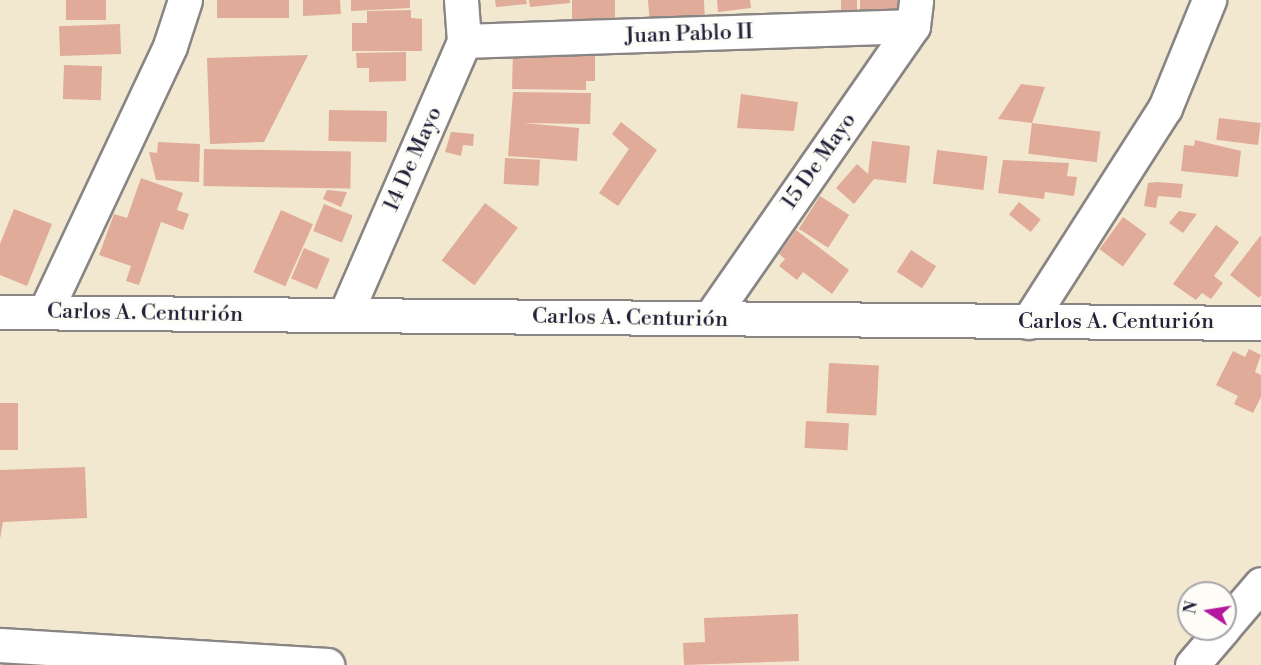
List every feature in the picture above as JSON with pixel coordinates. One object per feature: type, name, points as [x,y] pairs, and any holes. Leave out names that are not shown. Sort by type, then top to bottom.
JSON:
[{"type":"street","points":[[45,312],[170,46],[185,0]]},
{"type":"street","name":"14 De Mayo","points":[[345,315],[465,41],[461,0]]},
{"type":"street","points":[[1028,322],[1165,108],[1209,0]]},
{"type":"street","name":"Juan Pablo II","points":[[465,41],[914,13]]},
{"type":"street","name":"15 De Mayo","points":[[710,318],[914,13]]},
{"type":"street","name":"Carlos A. Centurión","points":[[0,312],[1261,323]]},
{"type":"street","points":[[1237,613],[1261,584]]},
{"type":"street","points":[[1192,665],[1213,641]]},
{"type":"street","points":[[0,645],[327,665]]},
{"type":"building","points":[[66,0],[106,0],[106,20],[66,20]]},
{"type":"building","points":[[217,0],[289,0],[289,18],[217,18]]},
{"type":"building","points":[[303,0],[340,0],[341,14],[303,16]]},
{"type":"building","points":[[351,0],[410,0],[410,8],[351,11]]},
{"type":"building","points":[[495,0],[526,0],[527,4],[496,7]]},
{"type":"building","points":[[529,0],[570,0],[570,3],[530,7]]},
{"type":"building","points":[[572,0],[615,0],[615,27],[572,27]]},
{"type":"building","points":[[648,0],[704,0],[705,22],[650,26]]},
{"type":"building","points":[[717,0],[750,0],[751,8],[718,12]]},
{"type":"building","points":[[841,0],[857,0],[857,20],[841,20]]},
{"type":"building","points":[[860,0],[908,0],[908,19],[860,19]]},
{"type":"building","points":[[411,10],[411,18],[422,19],[422,51],[352,51],[352,23],[367,23],[367,11]]},
{"type":"building","points":[[120,24],[121,54],[60,56],[59,26]]},
{"type":"building","points":[[513,51],[595,52],[595,81],[586,81],[586,90],[512,89]]},
{"type":"building","points":[[406,52],[406,81],[369,82],[369,68],[357,68],[356,53]]},
{"type":"building","points":[[308,55],[264,142],[210,144],[207,58]]},
{"type":"building","points":[[64,65],[102,66],[101,100],[63,99]]},
{"type":"building","points":[[1021,84],[1045,87],[1032,123],[998,119]]},
{"type":"building","points":[[513,92],[591,93],[590,124],[523,123],[579,128],[577,161],[508,156]]},
{"type":"building","points":[[741,94],[798,102],[794,131],[737,128]]},
{"type":"building","points":[[329,110],[387,111],[386,142],[328,141]]},
{"type":"building","points":[[1219,118],[1261,123],[1258,145],[1216,140]]},
{"type":"building","points":[[621,122],[657,150],[618,206],[599,193],[629,149],[612,134]]},
{"type":"building","points":[[1032,123],[1100,131],[1097,162],[1028,154]]},
{"type":"building","points":[[451,132],[474,134],[473,146],[463,145],[461,156],[445,152]]},
{"type":"building","points":[[1195,140],[1241,151],[1238,177],[1181,171],[1184,145],[1194,146]]},
{"type":"building","points":[[872,141],[910,146],[906,183],[874,179],[854,204],[836,188],[857,164],[868,174]]},
{"type":"building","points":[[158,142],[200,144],[199,182],[156,180],[149,152],[157,153]]},
{"type":"building","points":[[204,149],[351,152],[350,189],[203,186]]},
{"type":"building","points":[[937,150],[988,156],[983,190],[933,184]]},
{"type":"building","points":[[505,158],[540,160],[539,186],[504,184]]},
{"type":"building","points":[[1003,160],[1069,163],[1067,176],[1077,177],[1074,196],[1045,192],[1044,199],[998,193]]},
{"type":"building","points":[[141,178],[183,193],[177,210],[189,214],[183,230],[161,222],[139,285],[126,281],[131,266],[99,255],[114,214],[127,218]]},
{"type":"building","points":[[1148,183],[1183,184],[1181,198],[1158,196],[1156,208],[1144,206]]},
{"type":"building","points":[[327,190],[347,192],[341,207],[323,199]]},
{"type":"building","points":[[820,196],[849,215],[828,248],[799,229]]},
{"type":"building","points":[[1019,202],[1041,220],[1031,232],[1009,214]]},
{"type":"building","points":[[485,203],[518,228],[474,285],[442,261]]},
{"type":"building","points":[[324,204],[353,216],[342,243],[313,231]]},
{"type":"building","points":[[14,209],[52,224],[27,286],[0,275],[0,244]]},
{"type":"building","points":[[281,210],[313,224],[285,286],[253,272]]},
{"type":"building","points":[[1179,211],[1197,214],[1183,233],[1169,223]]},
{"type":"building","points":[[1123,217],[1146,234],[1123,266],[1099,249]]},
{"type":"building","points":[[1216,225],[1239,242],[1214,276],[1223,283],[1211,299],[1202,293],[1196,300],[1173,284]]},
{"type":"building","points":[[796,230],[849,270],[832,294],[803,272],[797,280],[779,266],[785,259],[779,254]]},
{"type":"building","points":[[1261,235],[1261,295],[1259,298],[1230,275]]},
{"type":"building","points":[[304,248],[330,259],[317,289],[291,278]]},
{"type":"building","points":[[911,250],[936,266],[922,288],[897,272]]},
{"type":"building","points":[[1249,349],[1261,355],[1255,372],[1261,375],[1261,397],[1253,413],[1234,404],[1238,396],[1216,385],[1233,351],[1245,357]]},
{"type":"building","points":[[829,363],[879,366],[876,416],[826,413]]},
{"type":"building","points":[[0,403],[18,403],[18,450],[0,450]]},
{"type":"building","points":[[806,421],[849,423],[848,450],[805,448]]},
{"type":"building","points":[[85,467],[87,518],[3,522],[0,539],[0,470]]},
{"type":"building","points":[[798,614],[799,661],[684,665],[683,643],[705,642],[704,618]]}]
